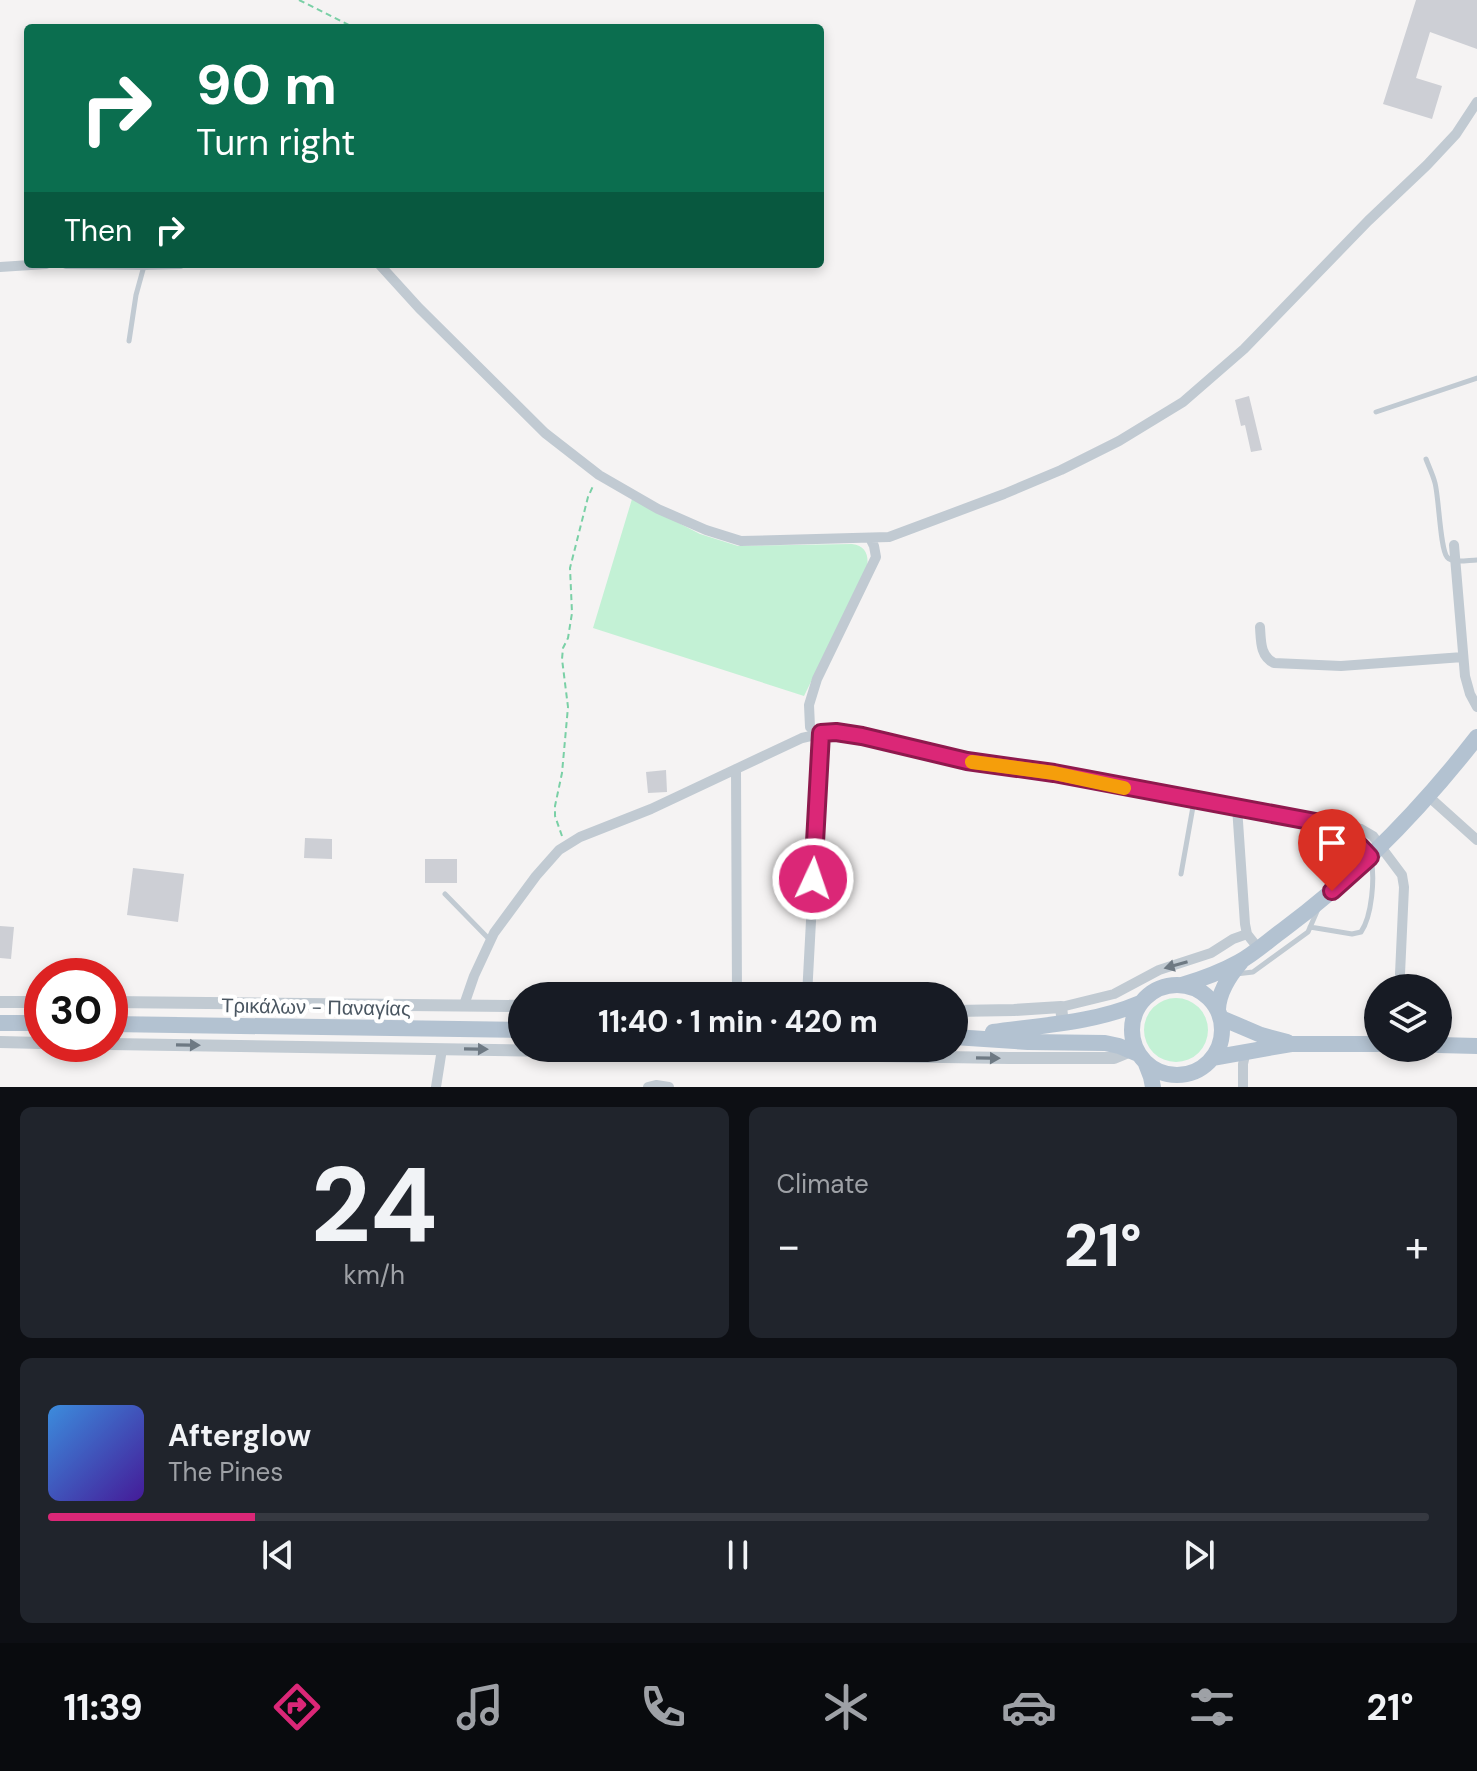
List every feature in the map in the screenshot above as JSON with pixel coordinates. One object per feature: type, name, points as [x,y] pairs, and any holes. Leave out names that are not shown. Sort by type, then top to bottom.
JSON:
[{"type":"main road","points":[[1184,1087],[1218,1048],[1221,1037],[1220,993],[1236,968],[1320,902],[1376,852],[1477,737]]},
{"type":"main road","points":[[1182,985],[1236,968]]},
{"type":"main road","points":[[1153,1087],[1151,1077],[1132,1042],[1131,1028],[1140,1003],[1158,988],[1182,985],[1194,988],[1205,995],[1219,1014],[1246,1030],[1291,1044]]},
{"type":"main road","points":[[968,1035],[1062,1015],[1116,1013],[1140,1003]]},
{"type":"main road","points":[[0,1023],[24,1023]]},
{"type":"main road","name":"Τρικάλων - Παναγίας","points":[[128,1024],[508,1030]]},
{"type":"main road","points":[[968,1038],[1105,1043],[1138,1056],[1156,1071],[1169,1075],[1195,1072]]},
{"type":"main road","points":[[1212,1058],[1291,1044],[1364,1044]]},
{"type":"main road","points":[[1452,1045],[1477,1046]]},
{"type":"street","points":[[383,268],[527,416],[563,448],[599,475],[658,509],[729,538],[750,541],[889,537],[1061,470],[1119,441],[1183,402],[1244,349],[1427,165],[1456,134],[1477,102]]},
{"type":"street","points":[[0,267],[24,265]]},
{"type":"street","points":[[810,727],[809,705],[817,679],[876,557],[889,537]]},
{"type":"street","points":[[870,538],[876,557]]},
{"type":"street","points":[[1454,545],[1463,657],[1470,694],[1477,707]]},
{"type":"street","points":[[1260,627],[1264,655],[1274,663],[1356,665],[1463,657]]},
{"type":"street","points":[[808,982],[821,733]]},
{"type":"street","points":[[464,1005],[489,940],[536,876],[566,844],[651,809],[802,738],[821,733],[862,736],[967,761],[1054,773],[1361,829],[1368,832],[1376,852]]},
{"type":"street","points":[[736,769],[737,982]]},
{"type":"street","points":[[1428,796],[1477,840]]},
{"type":"street","points":[[1237,807],[1243,911],[1247,934],[1258,948]]},
{"type":"street","points":[[1342,827],[1402,875],[1400,974]]},
{"type":"street","points":[[968,1011],[1014,1010],[1062,1015],[1114,994],[1159,970],[1211,953],[1247,934]]},
{"type":"street","points":[[0,1002],[24,1002]]},
{"type":"street","points":[[128,1002],[508,1006]]},
{"type":"street","points":[[0,1042],[24,1043]]},
{"type":"street","points":[[128,1044],[1009,1058],[1138,1056]]},
{"type":"street","points":[[436,1087],[442,1049]]},
{"type":"street","points":[[1243,1087],[1246,1051]]},
{"type":"street","points":[[648,1087],[669,1087]]},
{"type":"lane","points":[[129,341],[143,268]]},
{"type":"lane","points":[[1376,412],[1477,378]]},
{"type":"lane","points":[[1426,459],[1435,482],[1445,553],[1450,560],[1477,560]]},
{"type":"lane","points":[[1181,874],[1195,800]]},
{"type":"lane","points":[[1310,927],[1352,934],[1361,932],[1367,922],[1376,852]]},
{"type":"lane","points":[[445,894],[489,940]]},
{"type":"lane","points":[[1236,968],[1253,972],[1308,932],[1320,902]]},
{"type":"path","points":[[299,0],[347,24]]},
{"type":"path","points":[[566,844],[555,806],[562,773],[568,707],[562,659],[572,613],[570,568],[588,497],[599,475]]},
{"type":"green space","points":[[632,499],[700,534],[738,546],[852,544],[863,549],[867,555],[867,568],[804,696],[593,628]]},
{"type":"green space","points":[[1176,998],[1194,1004],[1202,1012],[1208,1030],[1202,1048],[1194,1056],[1176,1062],[1158,1056],[1150,1048],[1144,1030],[1150,1012],[1158,1004]]},
{"type":"building","points":[[1416,0],[1477,0],[1477,49],[1430,32],[1416,78],[1442,86],[1432,119],[1383,104]]},
{"type":"building","points":[[1249,396],[1262,450],[1251,452],[1235,400]]},
{"type":"building","points":[[666,770],[667,792],[648,793],[646,772]]},
{"type":"building","points":[[305,838],[332,839],[332,859],[304,858]]},
{"type":"building","points":[[425,859],[457,859],[457,883],[425,883]]},
{"type":"building","points":[[133,868],[184,874],[178,922],[127,915]]},
{"type":"building","points":[[0,926],[14,927],[11,959],[0,958]]},
{"type":"slow traffic","points":[[972,762],[1054,773],[1124,788]]},
{"type":"route","points":[[813,879],[821,733],[836,732],[967,761],[1054,773],[1342,827],[1370,857],[1332,891]]}]
